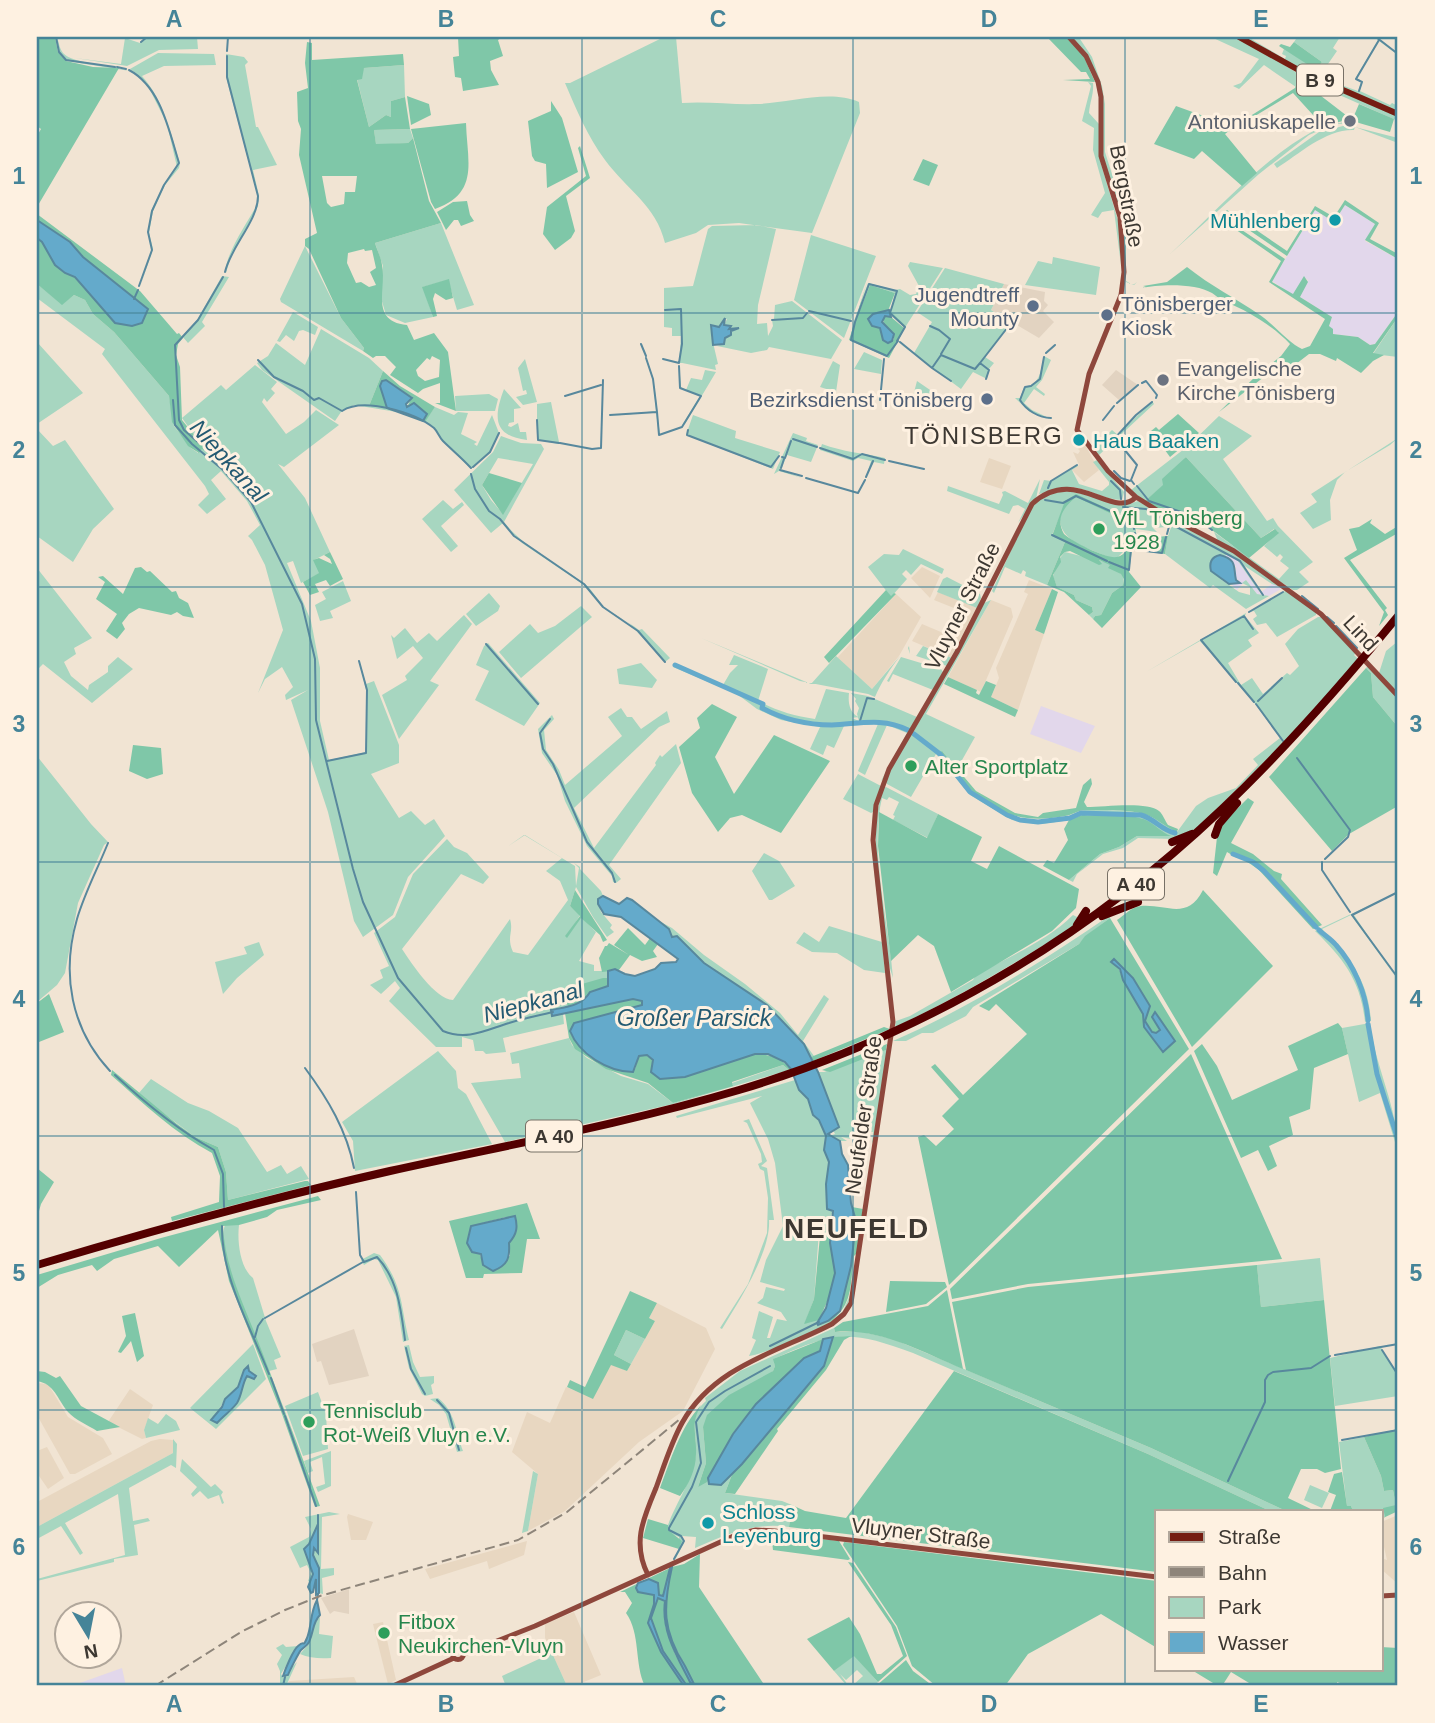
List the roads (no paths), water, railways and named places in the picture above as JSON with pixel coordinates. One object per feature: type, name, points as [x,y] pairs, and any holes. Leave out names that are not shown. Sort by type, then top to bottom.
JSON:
[{"type":"highway","name":"A 40","points":[[37,1268],[317,1190],[642,1116],[788,1076],[891,1035],[1011,975],[1102,916],[1182,853],[1289,751],[1361,666],[1398,616]]},
{"type":"highway","name":"A 40","points":[[1368,657],[1398,624]]},
{"type":"highway","name":"A 40","points":[[891,1035],[982,987],[1061,938],[1141,881],[1207,825],[1288,745],[1361,666]]},
{"type":"highway","points":[[1215,835],[1219,824],[1237,803]]},
{"type":"highway","points":[[1172,842],[1207,825]]},
{"type":"highway","points":[[1102,916],[1138,902]]},
{"type":"highway","points":[[1061,938],[1079,923],[1086,911]]},
{"type":"main road","name":"Bergstraße","points":[[1069,37],[1092,66],[1099,90],[1101,156],[1122,229],[1124,272],[1118,298],[1089,374],[1077,430],[1118,482]]},
{"type":"main road","name":"B 9","points":[[1242,39],[1304,74],[1398,114]]},
{"type":"main road","name":"Lind","points":[[1118,482],[1160,513],[1234,551],[1296,595],[1333,626],[1398,696]]},
{"type":"main road","points":[[1118,482],[1125,492],[1124,502]]},
{"type":"main road","name":"Vluyner Straße","points":[[911,732],[957,652],[1026,513],[1040,498],[1052,491],[1068,488],[1106,499]]},
{"type":"main road","points":[[1106,499],[1121,504],[1128,503],[1135,496]]},
{"type":"main road","points":[[1106,499],[1124,502],[1135,496]]},
{"type":"main road","name":"Neufelder Straße","points":[[648,1575],[639,1550],[641,1527],[678,1430],[689,1411],[709,1388],[729,1373],[832,1324],[844,1314],[851,1303],[893,1022],[873,840],[877,805],[883,784],[911,732]]},
{"type":"main road","name":"Vluyner Straße","points":[[393,1686],[454,1658],[461,1659],[464,1654],[738,1534],[766,1530],[1155,1577]]},
{"type":"water","points":[[37,220],[70,242],[83,257],[148,309],[142,323],[132,326],[115,323],[75,277],[55,265],[37,238]]},
{"type":"water","points":[[889,310],[891,317],[885,316],[882,322],[894,334],[892,341],[888,343],[883,340],[880,328],[872,326],[868,319],[873,314]]},
{"type":"water","points":[[725,318],[724,325],[731,326],[729,329],[739,328],[731,331],[724,344],[713,345],[711,325],[719,327]]},
{"type":"water","points":[[386,380],[412,398],[406,404],[407,407],[414,403],[427,414],[423,421],[387,408],[380,386],[382,381]]},
{"type":"water","points":[[1220,555],[1230,559],[1236,580],[1240,583],[1229,584],[1211,571],[1211,561]]},
{"type":"water","name":"Großer Parsick","points":[[603,896],[619,904],[627,898],[632,900],[669,929],[672,937],[677,936],[704,963],[767,1005],[804,1044],[839,1127],[828,1134],[840,1141],[842,1154],[848,1165],[851,1203],[856,1221],[851,1266],[840,1311],[828,1321],[818,1325],[817,1323],[826,1308],[835,1273],[830,1243],[833,1211],[827,1209],[829,1162],[824,1150],[826,1136],[819,1120],[813,1115],[808,1099],[799,1090],[791,1069],[785,1062],[768,1054],[755,1054],[685,1077],[660,1079],[651,1072],[653,1060],[647,1055],[639,1056],[633,1072],[614,1069],[587,1054],[570,1031],[574,1023],[642,1005],[642,1001],[633,999],[552,1016],[551,1010],[578,1003],[590,992],[608,986],[608,971],[615,969],[635,976],[655,969],[661,963],[676,962],[678,959],[621,917],[604,914],[598,904],[598,899]]},
{"type":"water","points":[[1114,959],[1133,978],[1150,1006],[1145,1021],[1152,1032],[1160,1030],[1152,1017],[1155,1012],[1175,1041],[1163,1052],[1144,1027],[1143,1014],[1123,980],[1120,969],[1111,962]]},
{"type":"water","points":[[515,1216],[516,1230],[509,1243],[507,1260],[493,1271],[483,1265],[481,1254],[472,1252],[467,1243],[471,1226]]},
{"type":"water","points":[[833,1337],[824,1366],[742,1464],[721,1485],[709,1484],[708,1478],[733,1434],[756,1404],[804,1358],[820,1351],[823,1339]]},
{"type":"water","points":[[248,1366],[249,1371],[256,1376],[254,1379],[247,1376],[235,1406],[217,1423],[211,1420],[225,1399],[238,1387]]},
{"type":"water","points":[[318,1524],[318,1553],[314,1548],[313,1555],[319,1568],[319,1593],[316,1595],[316,1579],[313,1592],[311,1593],[308,1587],[313,1574],[304,1549]]},
{"type":"water","points":[[672,1567],[666,1606],[668,1629],[677,1653],[695,1686],[690,1682],[671,1643],[665,1623],[665,1601],[658,1598],[651,1618],[663,1651],[687,1686],[684,1686],[661,1652],[648,1623],[654,1595],[638,1592],[636,1588],[638,1583],[649,1579],[658,1583],[659,1595],[663,1596]]},
{"type":"water","points":[[317,1600],[320,1615],[309,1642],[300,1652],[288,1675],[283,1676],[294,1652],[307,1638]]},
{"type":"waterway","points":[[56,37],[59,52],[66,60],[115,67]]},
{"type":"waterway","points":[[141,42],[147,37]]},
{"type":"waterway","points":[[227,51],[228,37]]},
{"type":"waterway","points":[[1376,37],[1398,54]]},
{"type":"waterway","points":[[1359,91],[1362,82],[1356,79],[1379,40]]},
{"type":"waterway","points":[[225,272],[254,215],[258,196],[227,77],[227,56]]},
{"type":"waterway","points":[[117,67],[126,69]]},
{"type":"waterway","points":[[129,70],[149,87],[156,98],[179,163],[164,185],[152,211],[148,232],[152,250],[139,286]]},
{"type":"waterway","points":[[199,443],[184,430],[179,420],[175,345],[198,320],[223,277]]},
{"type":"waterway","points":[[855,322],[869,284],[897,291],[890,313],[905,327],[897,341]]},
{"type":"waterway","points":[[134,299],[138,290]]},
{"type":"waterway","points":[[663,359],[679,363],[682,344],[681,309],[665,310]]},
{"type":"waterway","points":[[809,311],[851,321]]},
{"type":"waterway","points":[[772,320],[803,318],[807,313]]},
{"type":"waterway","points":[[855,322],[851,340],[887,356],[898,341]]},
{"type":"waterway","points":[[980,363],[1011,323]]},
{"type":"waterway","points":[[930,326],[950,339],[941,354]]},
{"type":"waterway","points":[[900,342],[932,368],[941,355],[975,369],[980,363],[989,370],[986,379]]},
{"type":"waterway","points":[[641,344],[646,356]]},
{"type":"waterway","points":[[1046,353],[1055,345]]},
{"type":"waterway","points":[[1044,357],[1040,379],[1025,387],[1020,400],[1033,413],[1051,418]]},
{"type":"waterway","points":[[646,358],[653,379],[657,412]]},
{"type":"waterway","points":[[880,400],[884,359]]},
{"type":"waterway","points":[[258,360],[274,377],[303,391],[314,400],[319,398],[342,411],[351,407],[375,406],[402,412],[425,422],[434,428],[443,441],[471,468]]},
{"type":"waterway","points":[[610,415],[657,412],[659,435],[682,427],[701,396],[680,388],[679,366]]},
{"type":"waterway","points":[[932,368],[951,381]]},
{"type":"waterway","points":[[560,443],[601,448],[603,380]]},
{"type":"waterway","points":[[1142,383],[1146,381],[1157,395],[1156,398]]},
{"type":"waterway","points":[[565,396],[601,385]]},
{"type":"waterway","points":[[1117,403],[1138,385]]},
{"type":"waterway","name":"Niepkanal","points":[[173,400],[175,425],[192,444],[223,470],[251,502],[302,604],[315,659],[316,720],[353,869],[363,902],[398,978],[443,1031],[452,1034],[468,1035],[553,1012]]},
{"type":"waterway","points":[[1134,484],[1131,480],[1137,465],[1115,438],[1152,402]]},
{"type":"waterway","points":[[1103,420],[1114,406]]},
{"type":"waterway","points":[[537,420],[538,440],[559,443]]},
{"type":"waterway","points":[[688,430],[687,435],[771,467],[779,456]]},
{"type":"waterway","points":[[473,467],[490,452],[499,433]]},
{"type":"waterway","points":[[793,439],[817,447]]},
{"type":"waterway","points":[[782,457],[785,458],[791,441]]},
{"type":"waterway","points":[[820,448],[853,459],[862,454],[885,460]]},
{"type":"waterway","points":[[781,468],[784,459]]},
{"type":"waterway","points":[[866,477],[873,461]]},
{"type":"waterway","points":[[889,461],[924,469]]},
{"type":"waterway","points":[[1048,488],[1051,481],[1077,465]]},
{"type":"waterway","points":[[780,470],[802,476]]},
{"type":"waterway","points":[[1114,471],[1121,478],[1130,481]]},
{"type":"waterway","points":[[471,474],[475,489],[489,511],[500,519],[514,536],[584,584],[603,607],[638,631],[665,662]]},
{"type":"waterway","points":[[806,478],[858,493],[865,480]]},
{"type":"waterway","points":[[1111,481],[1120,490],[1121,499]]},
{"type":"waterway","points":[[1137,486],[1149,501],[1196,517],[1212,530]]},
{"type":"waterway","points":[[1045,500],[1063,503],[1076,496],[1133,521],[1134,529]]},
{"type":"waterway","points":[[1123,507],[1146,509],[1169,523]]},
{"type":"waterway","points":[[1167,534],[1170,523]]},
{"type":"waterway","points":[[1173,525],[1240,561],[1263,595]]},
{"type":"waterway","points":[[1135,533],[1138,550],[1162,553],[1166,537]]},
{"type":"waterway","points":[[1052,535],[1107,561]]},
{"type":"waterway","points":[[1109,562],[1129,570],[1131,549],[1138,550]]},
{"type":"waterway","points":[[1249,612],[1283,592]]},
{"type":"waterway","points":[[1302,596],[1318,609]]},
{"type":"waterway","points":[[1236,682],[1201,640],[1244,616],[1253,629]]},
{"type":"waterway","points":[[1327,617],[1334,623]]},
{"type":"waterway","points":[[1336,626],[1357,648]]},
{"type":"waterway","points":[[486,644],[538,704]]},
{"type":"waterway","points":[[327,761],[366,753],[367,690],[359,661]]},
{"type":"waterway","points":[[675,665],[763,704],[762,708],[787,719],[823,725],[880,722],[908,730]]},
{"type":"waterway","points":[[1258,701],[1282,678]]},
{"type":"waterway","points":[[1238,683],[1254,702]]},
{"type":"waterway","points":[[860,721],[867,698],[874,699]]},
{"type":"waterway","points":[[1256,704],[1283,741]]},
{"type":"waterway","points":[[550,719],[540,733],[543,749],[553,764],[587,842],[612,873],[615,882]]},
{"type":"waterway","points":[[914,734],[940,754],[970,792],[1020,820],[1038,822],[1070,818],[1081,813],[1141,815],[1175,833]]},
{"type":"waterway","points":[[1297,758],[1350,830],[1348,837],[1325,859]]},
{"type":"waterway","points":[[108,843],[77,919],[72,940],[70,980],[78,1019],[97,1055],[110,1071]]},
{"type":"waterway","points":[[1233,854],[1253,862],[1264,871],[1316,927]]},
{"type":"waterway","points":[[1322,862],[1322,870],[1350,912]]},
{"type":"waterway","points":[[1398,892],[1352,915],[1398,978]]},
{"type":"waterway","points":[[1319,930],[1336,945],[1354,970],[1365,1000],[1368,1020]]},
{"type":"waterway","points":[[1368,1024],[1377,1074],[1398,1140]]},
{"type":"waterway","points":[[305,1068],[335,1116],[347,1141],[354,1168]]},
{"type":"waterway","points":[[115,1075],[163,1116],[214,1150],[223,1174],[224,1207]]},
{"type":"waterway","points":[[356,1192],[360,1255],[364,1262],[377,1257],[390,1275],[402,1317],[405,1340]]},
{"type":"waterway","points":[[222,1226],[226,1264],[232,1283],[269,1374]]},
{"type":"waterway","points":[[265,1318],[363,1262]]},
{"type":"waterway","points":[[255,1337],[263,1319]]},
{"type":"waterway","name":"Niepkanal","points":[[770,1346],[819,1322]]},
{"type":"waterway","points":[[1335,1355],[1398,1344]]},
{"type":"waterway","points":[[406,1348],[411,1369],[425,1394]]},
{"type":"waterway","points":[[1382,1350],[1398,1375]]},
{"type":"waterway","points":[[1228,1481],[1265,1402],[1265,1380],[1268,1375],[1273,1372],[1311,1368],[1330,1356]]},
{"type":"waterway","name":"Niepkanal","points":[[674,1559],[684,1541],[669,1528],[692,1487],[701,1463],[696,1422],[709,1402],[770,1366]]},
{"type":"waterway","points":[[271,1378],[284,1414]]},
{"type":"waterway","points":[[437,1400],[449,1413],[459,1450]]},
{"type":"waterway","points":[[285,1416],[316,1506]]},
{"type":"waterway","points":[[1342,1440],[1398,1430]]},
{"type":"waterway","points":[[318,1515],[318,1524]]},
{"type":"waterway","points":[[317,1600],[318,1594]]},
{"type":"waterway","points":[[283,1686],[285,1677]]},
{"type":"railway","points":[[155,1686],[241,1632],[285,1610],[320,1596],[518,1540],[567,1512],[680,1419]]},
{"type":"place","name":"Antoniuskapelle","points":[[1350,121]]},
{"type":"place","name":"Mühlenberg","points":[[1335,220]]},
{"type":"place","name":"Jugendtreff Mounty","points":[[1033,306]]},
{"type":"place","name":"Tönisberger Kiosk","points":[[1107,315]]},
{"type":"place","name":"Evangelische Kirche Tönisberg","points":[[1163,380]]},
{"type":"place","name":"Bezirksdienst Tönisberg","points":[[987,399]]},
{"type":"place","name":"Haus Baaken","points":[[1079,440]]},
{"type":"place","name":"VfL Tönisberg 1928","points":[[1099,529]]},
{"type":"place","name":"Alter Sportplatz","points":[[911,766]]},
{"type":"place","name":"Tennisclub Rot-Weiß Vluyn e.V.","points":[[309,1422]]},
{"type":"place","name":"Schloss Leyenburg","points":[[708,1523]]},
{"type":"place","name":"Fitbox Neukirchen-Vluyn","points":[[384,1633]]},
{"type":"district","name":"TÖNISBERG","points":[[984,435]]},
{"type":"district","name":"NEUFELD","points":[[857,1228]]}]
